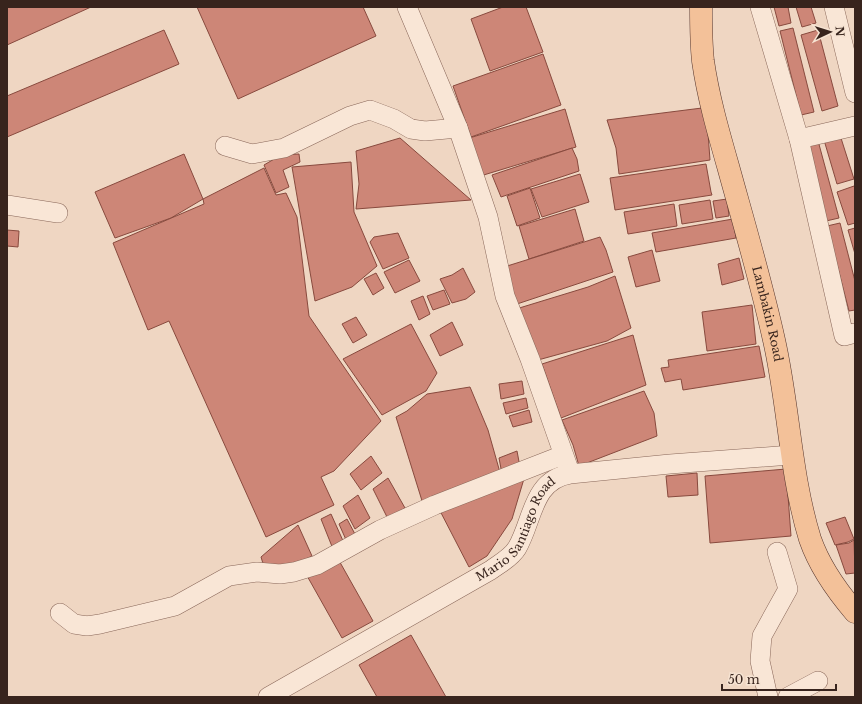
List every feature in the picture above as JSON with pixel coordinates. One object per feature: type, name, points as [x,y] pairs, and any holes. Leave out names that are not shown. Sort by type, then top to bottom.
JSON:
[{"type":"main road","name":"Lambakin Road","points":[[701,7],[703,60],[711,102],[763,290],[780,364],[791,455],[805,521],[811,541],[831,579],[855,612]]},
{"type":"street","points":[[407,7],[458,128],[488,217],[505,296],[530,359],[570,474]]},
{"type":"street","points":[[760,7],[799,139],[844,336],[855,333]]},
{"type":"street","points":[[834,7],[855,93]]},
{"type":"street","points":[[225,146],[252,154],[284,148],[350,116],[370,110],[394,119],[411,129],[425,131],[458,128]]},
{"type":"street","points":[[799,139],[855,126]]},
{"type":"street","points":[[7,205],[58,213]]},
{"type":"street","points":[[60,613],[74,624],[87,626],[100,624],[175,606],[229,576],[257,572],[280,574],[317,565],[380,530],[435,505],[563,455]]},
{"type":"street","name":"Mario Santiago Road","points":[[268,697],[484,574],[504,561],[516,550],[539,496],[547,485],[554,479],[570,474],[670,464],[791,455]]},
{"type":"street","points":[[768,697],[760,661],[762,636],[788,589],[777,552]]},
{"type":"street","points":[[788,697],[818,681]]},
{"type":"building","points":[[7,7],[91,7],[7,45]]},
{"type":"building","points":[[197,7],[363,7],[376,36],[238,99]]},
{"type":"building","points":[[503,7],[526,7],[543,52],[490,71],[471,19]]},
{"type":"building","points":[[774,7],[788,7],[791,23],[779,26]]},
{"type":"building","points":[[796,7],[811,7],[816,23],[802,27]]},
{"type":"building","points":[[793,28],[814,112],[801,115],[780,31]]},
{"type":"building","points":[[164,30],[179,64],[7,137],[7,96]]},
{"type":"building","points":[[818,30],[838,106],[822,111],[801,35]]},
{"type":"building","points":[[543,54],[561,105],[471,137],[453,86]]},
{"type":"building","points":[[702,108],[708,133],[710,160],[619,174],[616,148],[607,120]]},
{"type":"building","points":[[565,109],[576,147],[477,177],[466,139]]},
{"type":"building","points":[[840,135],[854,179],[837,184],[824,140]]},
{"type":"building","points":[[817,137],[839,218],[826,221],[805,140]]},
{"type":"building","points":[[400,138],[471,200],[356,209],[359,184],[356,151]]},
{"type":"building","points":[[572,148],[577,159],[579,171],[501,197],[492,175]]},
{"type":"building","points":[[184,154],[203,199],[171,218],[115,238],[95,192]]},
{"type":"building","points":[[299,154],[300,162],[283,170],[289,187],[276,193],[264,165],[281,155]]},
{"type":"building","points":[[351,162],[354,212],[377,266],[352,287],[315,301],[292,167]]},
{"type":"building","points":[[706,164],[712,195],[615,210],[610,178]]},
{"type":"building","points":[[264,168],[276,195],[286,193],[297,217],[309,316],[381,421],[334,471],[321,477],[334,505],[266,537],[169,321],[148,330],[113,243],[204,204],[203,199]]},
{"type":"building","points":[[580,174],[589,202],[542,217],[531,189]]},
{"type":"building","points":[[854,186],[855,223],[848,225],[837,192]]},
{"type":"building","points":[[530,188],[540,218],[517,226],[507,196]]},
{"type":"building","points":[[727,199],[729,216],[716,218],[713,201]]},
{"type":"building","points":[[710,200],[713,219],[682,224],[679,205]]},
{"type":"building","points":[[674,204],[677,226],[628,234],[624,212]]},
{"type":"building","points":[[575,209],[584,241],[529,259],[519,226]]},
{"type":"building","points":[[733,219],[736,238],[656,252],[652,233]]},
{"type":"building","points":[[840,223],[855,281],[855,310],[849,311],[827,226]]},
{"type":"building","points":[[855,228],[855,254],[848,230]]},
{"type":"building","points":[[7,230],[19,231],[18,247],[7,246]]},
{"type":"building","points":[[398,233],[409,258],[383,269],[370,242],[374,237]]},
{"type":"building","points":[[600,237],[613,272],[514,305],[504,267]]},
{"type":"building","points":[[652,250],[660,281],[636,287],[628,257]]},
{"type":"building","points":[[739,258],[744,279],[722,285],[718,264]]},
{"type":"building","points":[[409,260],[420,281],[395,293],[384,272]]},
{"type":"building","points":[[463,268],[475,292],[466,299],[452,303],[440,279],[452,275]]},
{"type":"building","points":[[376,273],[384,288],[373,295],[364,279]]},
{"type":"building","points":[[615,276],[631,328],[607,341],[538,360],[516,309],[588,287]]},
{"type":"building","points":[[444,290],[450,304],[433,310],[427,296]]},
{"type":"building","points":[[423,296],[430,314],[419,320],[411,301]]},
{"type":"building","points":[[752,305],[756,344],[707,351],[702,312]]},
{"type":"building","points":[[356,317],[367,335],[353,343],[342,324]]},
{"type":"building","points":[[452,322],[463,345],[440,356],[430,335]]},
{"type":"building","points":[[411,324],[437,373],[426,391],[382,415],[343,359]]},
{"type":"building","points":[[633,335],[646,385],[561,418],[542,364]]},
{"type":"building","points":[[759,346],[765,377],[683,390],[681,379],[665,382],[661,368],[669,367],[668,360]]},
{"type":"building","points":[[522,381],[524,394],[501,399],[499,384]]},
{"type":"building","points":[[470,387],[488,430],[501,476],[423,504],[396,417],[407,411],[427,394]]},
{"type":"building","points":[[644,391],[654,413],[657,436],[579,466],[573,445],[562,420]]},
{"type":"building","points":[[526,398],[528,408],[506,414],[503,403]]},
{"type":"building","points":[[529,410],[532,422],[513,427],[509,416]]},
{"type":"building","points":[[517,451],[520,467],[502,474],[499,458]]},
{"type":"building","points":[[371,456],[382,473],[361,490],[350,474]]},
{"type":"building","points":[[786,469],[791,536],[710,543],[705,476]]},
{"type":"building","points":[[526,472],[512,519],[487,556],[469,567],[438,507]]},
{"type":"building","points":[[697,473],[698,495],[668,497],[666,476]]},
{"type":"building","points":[[388,478],[405,508],[388,519],[373,489]]},
{"type":"building","points":[[358,495],[370,518],[355,529],[343,506]]},
{"type":"building","points":[[331,514],[344,543],[333,549],[321,519]]},
{"type":"building","points":[[845,517],[854,539],[835,545],[826,523]]},
{"type":"building","points":[[347,519],[356,536],[347,542],[339,524]]},
{"type":"building","points":[[298,525],[312,556],[291,567],[265,570],[261,557]]},
{"type":"building","points":[[854,540],[855,573],[846,574],[836,545],[849,543]]},
{"type":"building","points":[[337,557],[373,621],[342,638],[306,574]]},
{"type":"building","points":[[411,635],[446,697],[377,697],[359,665]]}]
